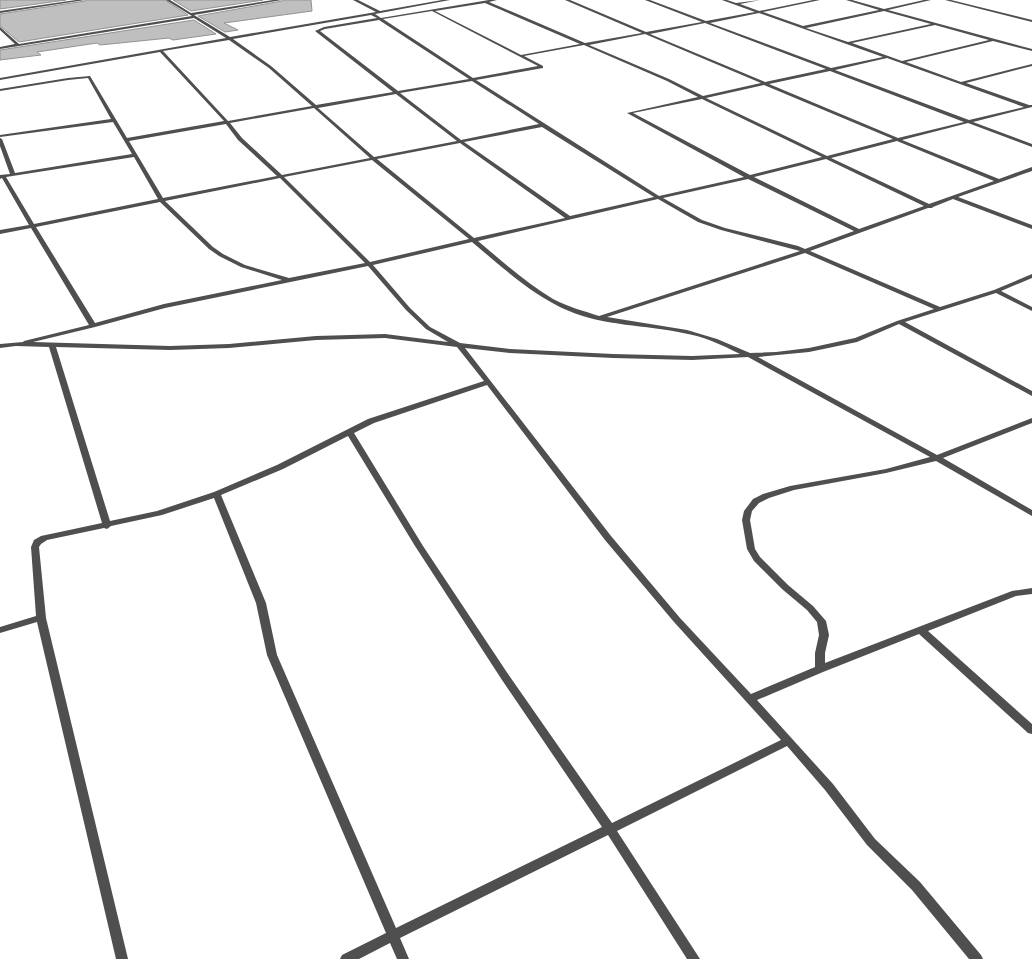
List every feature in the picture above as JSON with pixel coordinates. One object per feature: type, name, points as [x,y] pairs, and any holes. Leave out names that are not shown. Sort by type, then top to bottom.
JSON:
[{"type":"street","points":[[0,12],[83,0]]},
{"type":"street","points":[[168,0],[230,38],[270,67],[316,106],[374,159],[516,275],[552,300],[572,310],[599,318],[685,331],[715,340],[751,356],[937,458],[1032,513]]},
{"type":"street","points":[[190,14],[280,0]]},
{"type":"street","points":[[355,0],[380,12]]},
{"type":"street","points":[[0,79],[448,0]]},
{"type":"street","points":[[495,0],[324,28],[317,31],[460,141],[569,218]]},
{"type":"street","points":[[567,0],[999,181]]},
{"type":"street","points":[[647,0],[1032,146]]},
{"type":"street","points":[[724,0],[1030,106]]},
{"type":"street","points":[[736,4],[758,0]]},
{"type":"street","points":[[520,56],[708,22],[818,0]]},
{"type":"street","points":[[848,0],[1032,50]]},
{"type":"street","points":[[803,27],[929,0]]},
{"type":"street","points":[[947,0],[1032,21]]},
{"type":"street","points":[[486,2],[668,80],[825,158],[930,207]]},
{"type":"street","points":[[126,140],[542,67],[433,11]]},
{"type":"street","points":[[371,13],[472,80],[659,198],[707,224],[805,251],[940,309]]},
{"type":"street","points":[[0,48],[195,17]]},
{"type":"street","points":[[848,43],[935,24]]},
{"type":"street","points":[[0,28],[18,45]]},
{"type":"street","points":[[902,62],[993,40]]},
{"type":"street","points":[[161,51],[227,122],[240,139],[281,177],[369,264],[408,309],[428,328],[459,345],[608,538],[677,620],[750,698],[829,787],[872,842],[916,886],[978,959]]},
{"type":"street","points":[[860,232],[749,177],[629,113],[888,57]]},
{"type":"street","points":[[961,83],[1032,65]]},
{"type":"street","points":[[0,90],[89,77],[100,93],[114,120],[162,201],[221,255],[243,266],[288,281]]},
{"type":"street","points":[[0,346],[16,344],[93,326],[164,306],[369,264],[659,198],[749,177],[965,121],[1030,106]]},
{"type":"street","points":[[13,175],[0,137],[114,120]]},
{"type":"street","points":[[0,232],[543,125]]},
{"type":"street","points":[[93,326],[2,176],[136,155]]},
{"type":"street","points":[[599,318],[805,251],[1032,169]]},
{"type":"street","points":[[955,198],[1032,227]]},
{"type":"street","points":[[16,344],[170,348],[229,346],[349,336],[385,336],[510,351],[692,358],[751,356],[809,350],[844,343],[899,322],[996,291],[1032,276]]},
{"type":"street","points":[[996,291],[1032,309]]},
{"type":"street","points":[[899,322],[1032,394]]},
{"type":"street","points":[[52,346],[107,526]]},
{"type":"street","points":[[122,959],[41,618],[35,547],[38,542],[53,536],[107,526],[160,513],[217,494],[280,467],[371,421],[489,382]]},
{"type":"street","points":[[820,669],[820,652],[824,635],[820,621],[810,608],[785,587],[757,559],[751,549],[746,520],[748,511],[756,501],[776,492],[824,481],[886,471],[937,458],[1032,420]]},
{"type":"street","points":[[349,431],[419,546],[488,651],[610,829],[694,959]]},
{"type":"street","points":[[217,494],[261,603],[272,655],[394,935],[403,959]]},
{"type":"street","points":[[750,698],[1015,593],[1032,590]]},
{"type":"street","points":[[0,630],[41,618]]},
{"type":"street","points":[[921,630],[1032,730]]},
{"type":"street","points":[[346,959],[788,741]]},
{"type":"building","points":[[0,0],[66,0],[0,9]]},
{"type":"building","points":[[86,0],[165,0],[188,15],[19,42],[0,26],[0,14]]},
{"type":"building","points":[[173,0],[263,0],[191,11]]},
{"type":"building","points":[[311,0],[312,11],[224,23],[238,30],[225,32],[198,16],[282,1]]},
{"type":"building","points":[[194,20],[216,34],[173,40],[169,38],[100,45],[97,43],[37,52],[41,55],[0,60],[0,50]]}]
